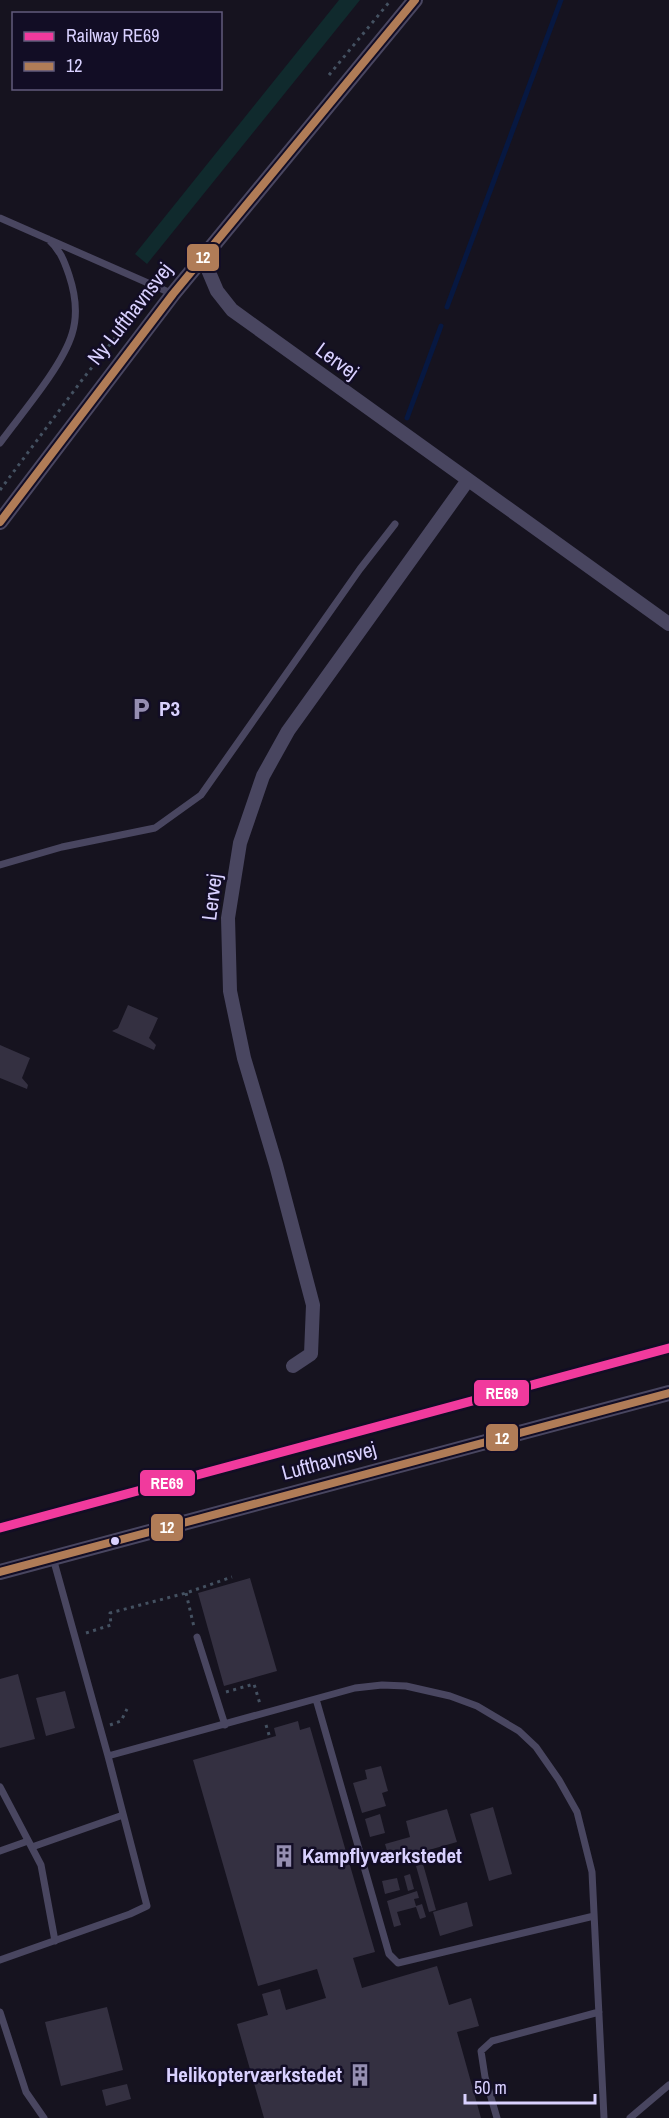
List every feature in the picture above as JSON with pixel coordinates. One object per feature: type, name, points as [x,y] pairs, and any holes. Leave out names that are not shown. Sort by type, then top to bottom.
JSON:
[{"type":"street","name":"Ny Lufthavnsvej","points":[[0,522],[173,294],[415,0]]},
{"type":"street","name":"Lervej","points":[[203,258],[217,291],[232,310],[669,624]]},
{"type":"street","name":"Lervej","points":[[293,1366],[311,1354],[313,1305],[276,1165],[244,1058],[230,991],[228,918],[240,843],[263,776],[288,731],[468,480]]},
{"type":"street","name":"Lufthavnsvej","points":[[0,1572],[669,1393]]},
{"type":"lane","points":[[0,218],[173,294]]},
{"type":"lane","points":[[0,443],[61,358],[72,334],[76,311],[72,283],[63,256],[48,239]]},
{"type":"lane","points":[[0,865],[62,847],[155,828],[201,795],[360,569],[395,524]]},
{"type":"lane","points":[[0,1960],[147,1906],[53,1558]]},
{"type":"lane","points":[[197,1637],[225,1725]]},
{"type":"lane","points":[[108,1756],[355,1688],[382,1685],[406,1686],[450,1696],[477,1706],[519,1731],[536,1747],[559,1780],[577,1812],[592,1872],[604,2118]]},
{"type":"lane","points":[[316,1699],[389,1954],[398,1963],[594,1916]]},
{"type":"lane","points":[[0,1787],[41,1865],[55,1941]]},
{"type":"lane","points":[[0,1851],[123,1815]]},
{"type":"lane","points":[[0,2012],[26,2092],[44,2118]]},
{"type":"lane","points":[[497,2118],[485,2077],[482,2051],[492,2041],[599,2012]]},
{"type":"lane","points":[[630,2118],[669,2085]]},
{"type":"path","points":[[74,1637],[111,1625],[110,1613],[186,1593],[232,1577]]},
{"type":"path","points":[[186,1593],[197,1637]]},
{"type":"path","points":[[216,1695],[254,1684],[270,1738]]},
{"type":"path","points":[[100,1729],[121,1721],[127,1709]]},
{"type":"green space","points":[[339,0],[360,0],[147,264],[135,254]]},
{"type":"building","points":[[128,1005],[158,1018],[149,1038],[156,1045],[154,1050],[112,1031],[118,1028]]},
{"type":"building","points":[[0,1045],[30,1058],[22,1078],[28,1085],[27,1089],[0,1078]]},
{"type":"building","points":[[369,1450],[370,1457],[363,1459],[361,1452]]},
{"type":"building","points":[[250,1578],[277,1671],[224,1686],[198,1593]]},
{"type":"building","points":[[18,1674],[35,1739],[0,1748],[0,1679]]},
{"type":"building","points":[[65,1691],[75,1728],[46,1736],[36,1698]]},
{"type":"building","points":[[298,1721],[300,1730],[310,1727],[375,1952],[353,1958],[362,1988],[437,1966],[449,2005],[471,1998],[479,2026],[457,2032],[481,2118],[264,2118],[237,2024],[268,2015],[262,1994],[280,1989],[286,2010],[326,1998],[317,1969],[258,1986],[193,1760],[276,1736],[274,1728]]},
{"type":"building","points":[[381,1766],[388,1791],[382,1793],[386,1806],[362,1813],[353,1783],[367,1779],[365,1770]]},
{"type":"building","points":[[493,1807],[512,1874],[489,1881],[470,1814]]},
{"type":"building","points":[[447,1809],[457,1842],[390,1861],[385,1844],[410,1837],[406,1821]]},
{"type":"building","points":[[380,1814],[385,1833],[370,1837],[365,1819]]},
{"type":"building","points":[[423,1864],[436,1910],[429,1912],[416,1866]]},
{"type":"building","points":[[410,1874],[414,1889],[408,1891],[404,1876]]},
{"type":"building","points":[[397,1878],[400,1890],[385,1894],[382,1881]]},
{"type":"building","points":[[417,1891],[419,1898],[414,1899],[416,1906],[422,1904],[426,1917],[420,1919],[416,1907],[397,1912],[401,1925],[394,1927],[387,1901]]},
{"type":"building","points":[[467,1902],[473,1926],[440,1936],[433,1912]]},
{"type":"building","points":[[107,2007],[123,2070],[61,2086],[45,2022]]},
{"type":"building","points":[[127,2084],[131,2099],[106,2106],[102,2090]]},
{"type":"waterway","points":[[447,307],[561,0]]},
{"type":"waterway","points":[[407,418],[441,326]]},
{"type":"rail line","name":"RE69","points":[[0,1528],[669,1348]]},
{"type":"transit line","name":"12","points":[[0,522],[173,294],[415,0]]},
{"type":"transit line","name":"12","points":[[0,1572],[669,1393]]},
{"type":"place","name":"P3","points":[[141,709]]},
{"type":"place","name":"Kampflyværkstedet","points":[[284,1856]]},
{"type":"place","name":"Helikopterværkstedet","points":[[360,2075]]}]
